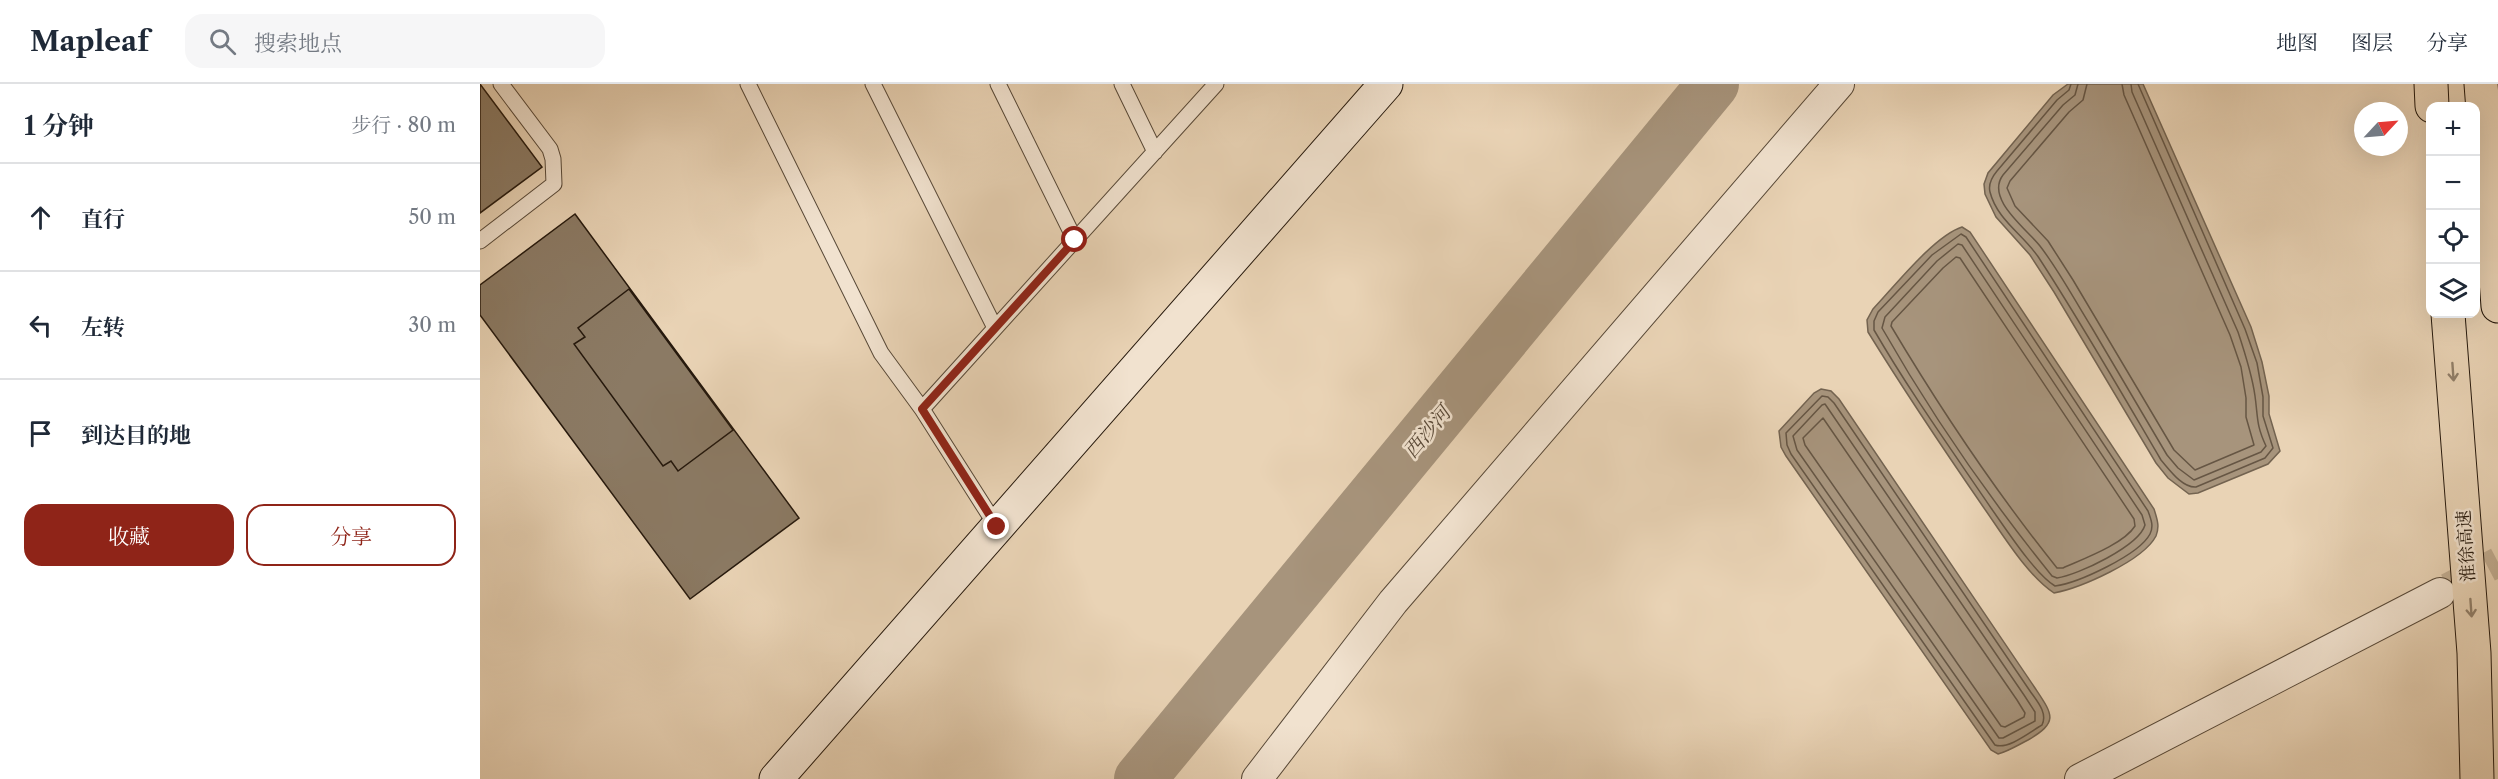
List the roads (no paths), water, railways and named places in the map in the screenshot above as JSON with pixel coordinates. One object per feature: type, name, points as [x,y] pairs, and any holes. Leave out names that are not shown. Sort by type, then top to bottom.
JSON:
[{"type":"highway","points":[[2431,84],[2433,102]]},
{"type":"highway","points":[[2481,84],[2498,306]]},
{"type":"highway","name":"淮徐高速","points":[[2448,318],[2474,653],[2476,779]]},
{"type":"street","points":[[776,779],[1386,84]]},
{"type":"street","points":[[1257,779],[1393,602],[1839,84]]},
{"type":"street","points":[[2080,779],[2440,593]]},
{"type":"lane","points":[[480,241],[554,184],[553,159],[549,148],[501,84]]},
{"type":"lane","points":[[748,84],[881,353],[922,409],[997,527]]},
{"type":"lane","points":[[873,84],[995,328]]},
{"type":"lane","points":[[998,84],[1075,240]]},
{"type":"lane","points":[[1122,84],[1155,152]]},
{"type":"lane","points":[[922,409],[1216,84]]},
{"type":"water","points":[[2068,84],[2143,84],[2251,327],[2262,362],[2269,396],[2269,414],[2280,451],[2268,464],[2198,493],[2189,494],[2168,478],[2156,463],[2030,255],[1996,217],[1985,194],[1984,184],[1988,173],[2053,95]]},
{"type":"water","points":[[1962,227],[1970,232],[2154,509],[2158,526],[2156,536],[2149,545],[2125,564],[2079,586],[2054,593],[2034,576],[2016,554],[1939,443],[1868,332],[1867,320],[1873,309],[1927,251],[1951,232]]},
{"type":"water","points":[[1821,389],[1831,391],[1839,399],[2046,705],[2050,717],[2049,723],[2038,734],[2010,750],[1998,754],[1991,750],[1786,456],[1781,447],[1779,431],[1814,393]]},
{"type":"waterway","name":"西沙河","points":[[1140,779],[1713,84]]},
{"type":"tunnel","points":[[2448,588],[2498,562]]}]
